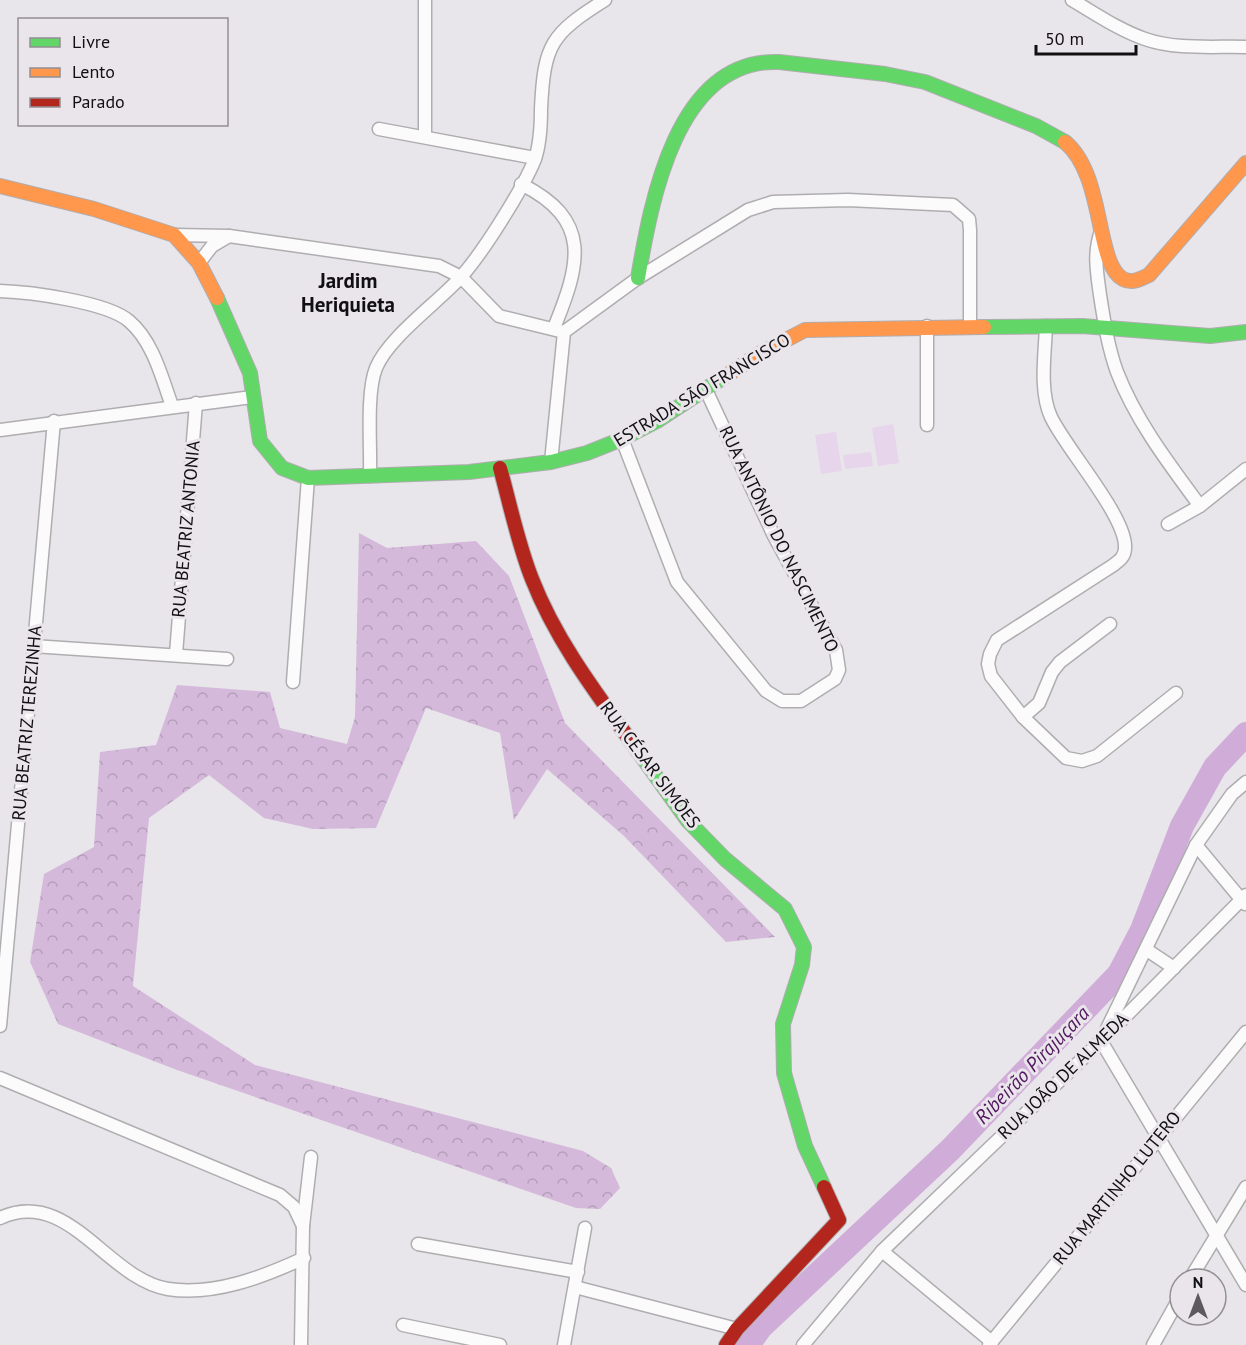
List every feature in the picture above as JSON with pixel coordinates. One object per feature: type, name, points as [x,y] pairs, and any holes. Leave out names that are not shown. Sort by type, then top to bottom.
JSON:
[{"type":"street","points":[[425,0],[425,136]]},
{"type":"street","points":[[370,476],[372,383],[375,369],[391,345],[461,277],[496,227],[535,158],[541,119],[544,66],[551,45],[570,22],[605,0]]},
{"type":"street","points":[[1072,0],[1118,27],[1147,40],[1179,45],[1246,47]]},
{"type":"street","points":[[638,278],[653,194],[666,158],[684,123],[703,98],[722,80],[763,62],[898,76],[955,92],[1057,135],[1074,150],[1086,168],[1098,204],[1101,230],[1112,265],[1124,282],[1131,284],[1139,283],[1149,275],[1246,163]]},
{"type":"street","points":[[379,129],[535,158]]},
{"type":"street","points":[[521,184],[542,194],[565,217],[576,250],[574,271],[559,330],[551,462]]},
{"type":"street","points":[[0,186],[94,209],[174,235],[229,236],[439,266],[461,277],[499,316],[559,330],[748,210],[772,202],[848,200],[946,203],[963,211],[969,219],[970,326]]},
{"type":"street","points":[[1101,230],[1095,251],[1095,265],[1105,328],[1117,372],[1128,397],[1169,463],[1200,506]]},
{"type":"street","name":"ESTRADA SÃO FRANCISCO","points":[[174,235],[199,263],[234,332],[250,373],[260,441],[269,455],[282,468],[308,478],[420,475],[500,468],[551,462],[587,453],[622,440],[706,390],[761,353],[805,330],[837,326],[1046,326],[1105,328],[1200,336],[1246,332]]},
{"type":"street","points":[[199,263],[212,246],[229,236]]},
{"type":"street","points":[[0,291],[64,299],[112,311],[129,321],[157,363],[172,406]]},
{"type":"street","points":[[927,326],[927,425]]},
{"type":"street","points":[[1046,326],[1046,398],[1050,416],[1096,484],[1125,536],[1125,551],[1122,559],[1112,566],[997,640],[988,664],[991,676],[1023,717],[1066,758],[1082,761],[1098,756],[1176,693]]},
{"type":"street","name":"RUA ANTÔNIO DO NASCIMENTO","points":[[622,440],[668,562],[688,599],[766,691],[782,701],[801,700],[835,679],[839,670],[836,650],[774,536],[706,390]]},
{"type":"street","points":[[0,430],[252,397]]},
{"type":"street","name":"RUA BEATRIZ ANTONIA","points":[[176,654],[196,403]]},
{"type":"street","name":"RUA BEATRIZ TEREZINHA","points":[[0,1026],[54,422]]},
{"type":"street","name":"RUA CÉSAR SIMÕES","points":[[500,468],[531,578],[549,616],[579,669],[688,821],[725,859],[785,909],[804,947],[802,965],[783,1024],[784,1073],[805,1146],[839,1221],[737,1329],[726,1345]]},
{"type":"street","points":[[1168,524],[1200,506],[1246,469]]},
{"type":"street","points":[[293,682],[308,478]]},
{"type":"street","points":[[1023,717],[1039,703],[1052,672],[1060,662],[1110,624]]},
{"type":"street","points":[[33,646],[227,659]]},
{"type":"street","points":[[1246,782],[1232,794],[1196,845],[1101,1041],[1157,1139],[1246,1285]]},
{"type":"street","points":[[1196,845],[1244,899]]},
{"type":"street","name":"RUA JOÃO DE ALMEDA","points":[[803,1345],[882,1251],[1101,1041],[1244,899]]},
{"type":"street","points":[[1147,950],[1174,968]]},
{"type":"street","name":"RUA MARTINHO LUTERO","points":[[990,1344],[1246,1032]]},
{"type":"street","points":[[0,1078],[280,1195],[294,1207],[303,1227]]},
{"type":"street","points":[[300,1345],[303,1227],[311,1157]]},
{"type":"street","points":[[1197,1267],[1246,1187]]},
{"type":"street","points":[[0,1218],[30,1210],[52,1214],[139,1279],[165,1289],[189,1291],[213,1289],[279,1269],[304,1258]]},
{"type":"street","points":[[564,1345],[585,1228]]},
{"type":"street","points":[[418,1244],[578,1272]]},
{"type":"street","points":[[882,1251],[990,1344]]},
{"type":"street","points":[[575,1287],[737,1329]]},
{"type":"street","points":[[1153,1345],[1168,1318]]},
{"type":"street","points":[[403,1325],[500,1345]]},
{"type":"green space","points":[[359,533],[387,548],[476,541],[509,576],[565,723],[775,937],[726,942],[624,836],[547,769],[514,820],[500,733],[426,708],[376,828],[313,829],[264,818],[209,775],[149,818],[133,986],[255,1065],[583,1151],[611,1168],[620,1188],[600,1209],[576,1208],[177,1070],[58,1024],[30,962],[44,874],[94,847],[100,752],[156,745],[177,685],[270,692],[280,728],[347,744],[355,717]]},
{"type":"shaded area","points":[[893,424],[899,463],[878,466],[872,428]]},
{"type":"shaded area","points":[[836,432],[842,471],[821,474],[815,435]]},
{"type":"shaded area","points":[[871,452],[873,466],[845,469],[843,455]]},
{"type":"waterway","name":"Ribeirão Pirajuçara","points":[[748,1345],[761,1327],[950,1150],[1119,974],[1142,930],[1182,826],[1215,767],[1246,734]]},
{"type":"traffic: fast","points":[[638,278],[651,212],[661,175],[675,140],[693,109],[715,83],[744,67],[779,62],[885,74],[925,82],[1036,126],[1065,142]]},
{"type":"traffic: fast","points":[[217,298],[250,373],[260,441],[282,468],[308,478],[469,472],[551,462],[587,453],[622,439],[657,421],[724,377]]},
{"type":"traffic: fast","points":[[984,327],[1082,326],[1210,336],[1246,332]]},
{"type":"traffic: fast","points":[[630,740],[688,821],[725,859],[785,909],[804,947],[802,965],[783,1024],[784,1073],[805,1146],[824,1187]]},
{"type":"traffic: slow","points":[[1065,142],[1078,157],[1087,175],[1108,256],[1114,270],[1123,279],[1130,281],[1149,275],[1246,163]]},
{"type":"traffic: slow","points":[[0,186],[94,209],[174,235],[199,263],[217,298]]},
{"type":"traffic: slow","points":[[724,377],[761,353],[805,330],[984,327]]},
{"type":"traffic: jam","points":[[500,468],[522,552],[541,601],[563,642],[630,740]]},
{"type":"traffic: jam","points":[[726,1345],[737,1329],[839,1220],[824,1187]]},
{"type":"district","name":"Jardim Heriquieta","points":[[348,293]]}]
